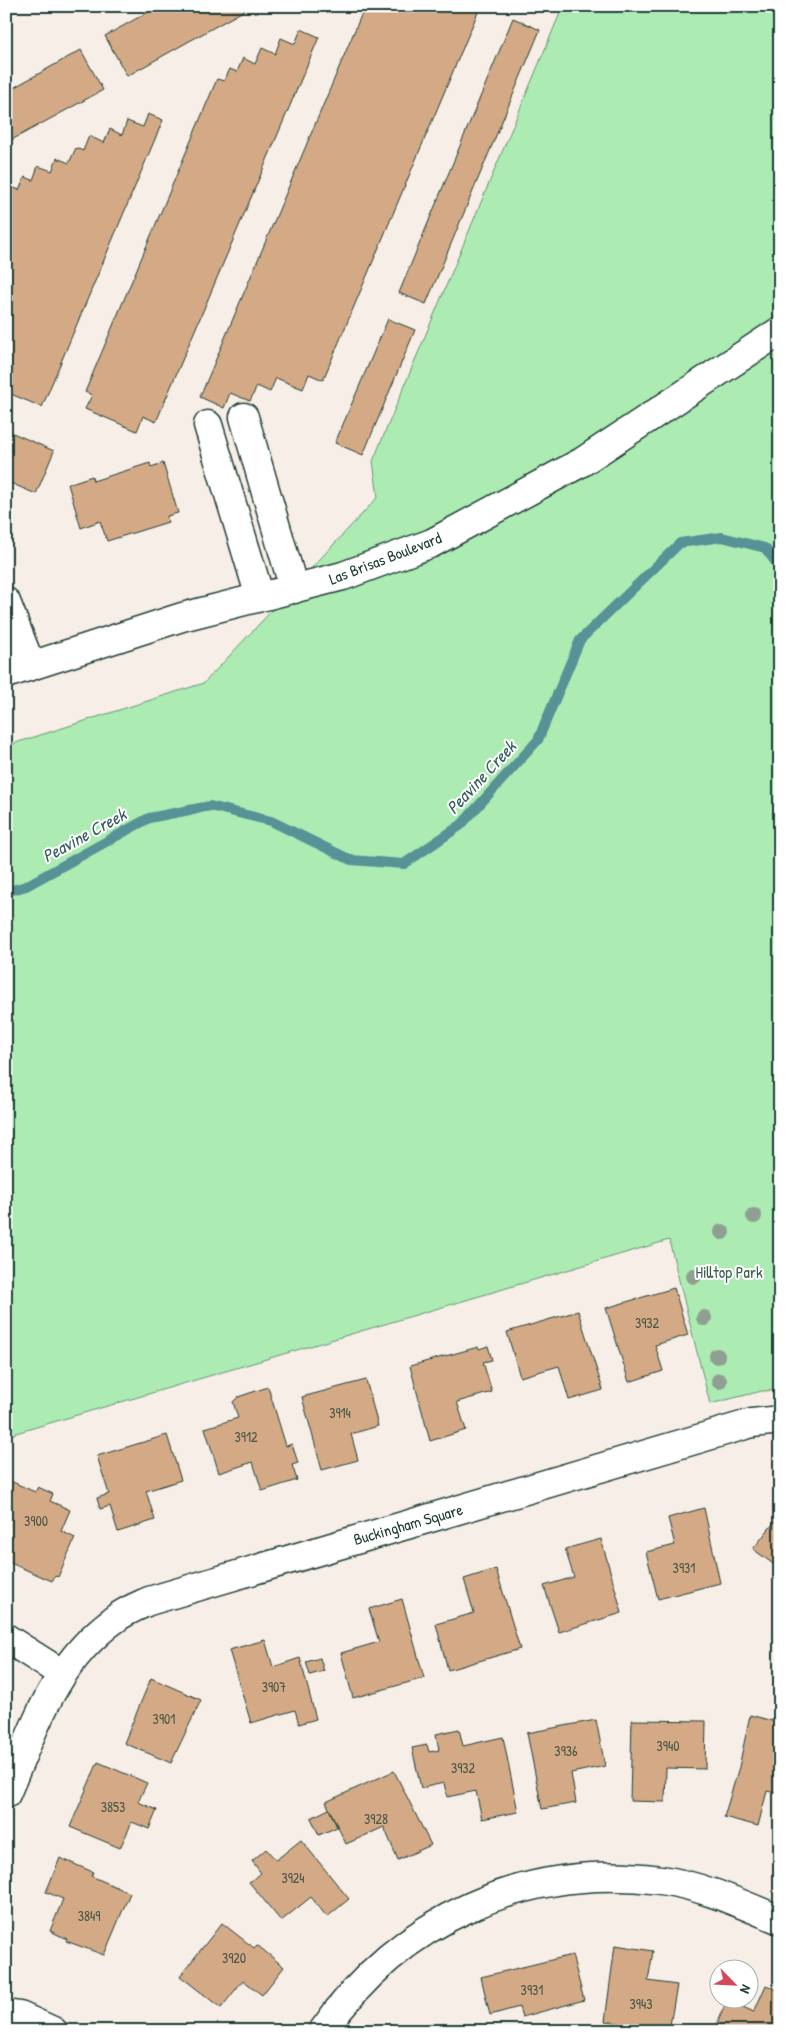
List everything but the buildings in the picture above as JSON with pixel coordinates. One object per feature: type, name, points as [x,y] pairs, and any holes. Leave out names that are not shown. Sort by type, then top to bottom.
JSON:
[{"type":"street","name":"Las Brisas Boulevard","points":[[18,670],[182,617],[344,576],[432,543],[582,462],[780,331]]},
{"type":"street","points":[[244,417],[294,589]]},
{"type":"street","points":[[208,425],[260,597]]},
{"type":"street","points":[[6,602],[18,670]]},
{"type":"street","name":"Buckingham Square","points":[[6,1794],[46,1702],[61,1674],[87,1642],[117,1618],[149,1601],[752,1422],[780,1420]]},
{"type":"street","points":[[6,1638],[61,1674]]},
{"type":"street","points":[[323,2031],[339,2007],[372,1971],[413,1937],[460,1910],[512,1890],[559,1880],[612,1876],[662,1880],[717,1894],[780,1920]]},
{"type":"street","points":[[6,2014],[20,2016],[54,2031]]},
{"type":"green space","name":"Hilltop Park","points":[[563,6],[780,6],[780,1390],[762,1391],[710,1404],[669,1240],[6,1436],[6,746],[204,683],[378,497],[373,461]]},
{"type":"waterway","name":"Peavine Creek","points":[[6,892],[26,886],[149,818],[210,806],[271,821],[351,860],[404,864],[461,825],[538,740],[580,640],[680,543],[722,537],[765,548],[780,568]]}]
